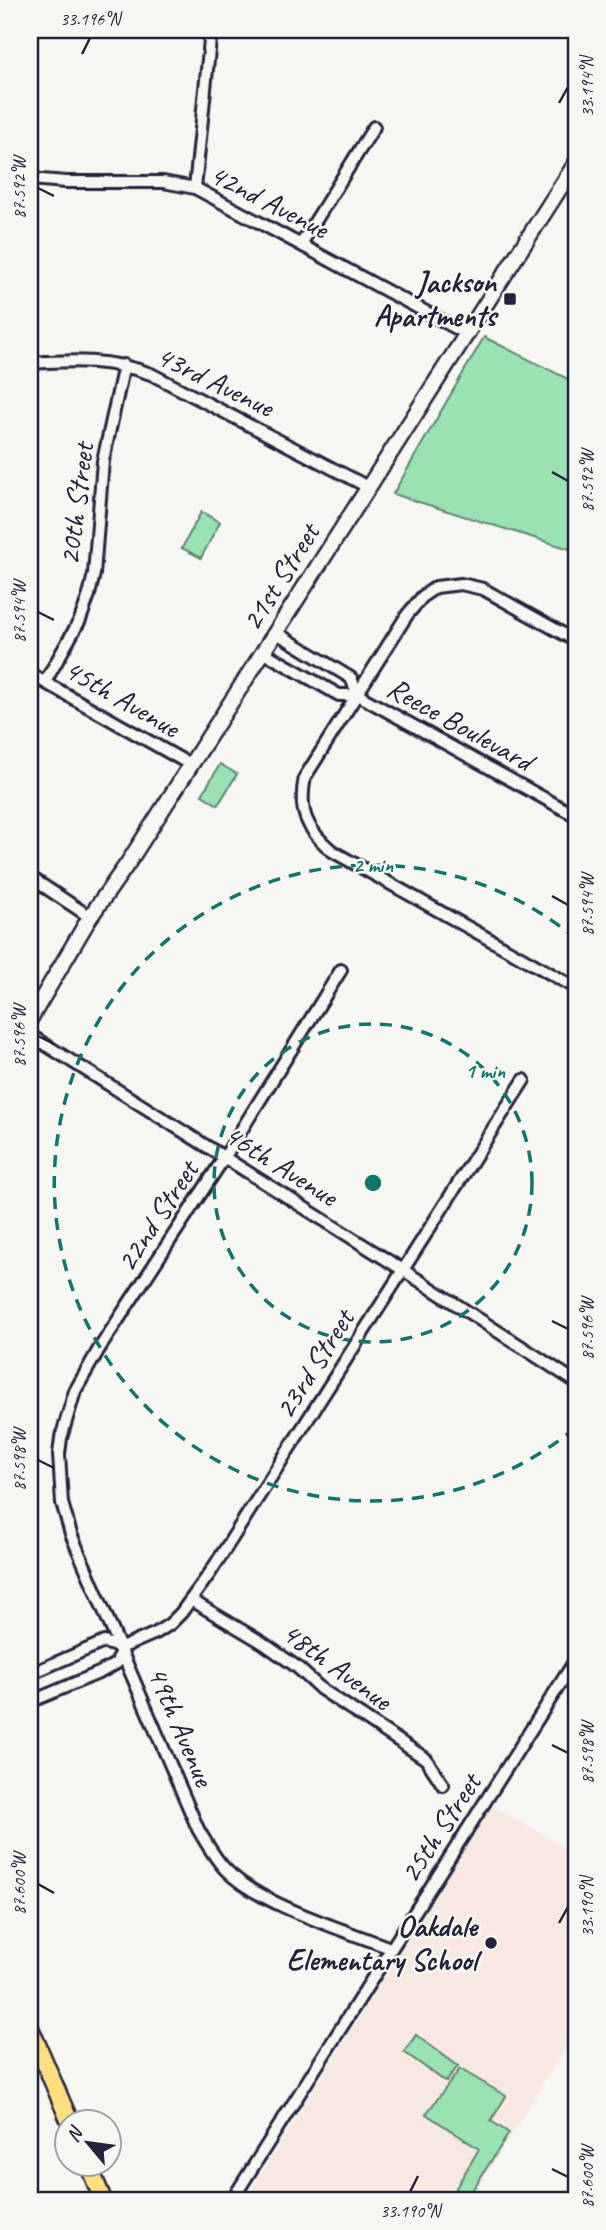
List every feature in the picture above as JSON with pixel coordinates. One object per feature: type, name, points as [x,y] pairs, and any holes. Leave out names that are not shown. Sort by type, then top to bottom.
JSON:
[{"type":"main road","points":[[30,2028],[64,2108]]},
{"type":"main road","points":[[94,2178],[103,2200]]},
{"type":"street","points":[[195,188],[211,30]]},
{"type":"street","points":[[301,244],[374,127]]},
{"type":"street","name":"21st Street","points":[[30,1019],[90,917],[128,863],[368,487],[575,172]]},
{"type":"street","name":"42nd Avenue","points":[[30,179],[66,182],[155,181],[195,188],[467,334]]},
{"type":"street","name":"43rd Avenue","points":[[30,363],[81,360],[124,365],[151,374],[368,487]]},
{"type":"street","name":"20th Street","points":[[45,682],[80,620],[89,595],[94,574],[103,461],[124,365]]},
{"type":"street","points":[[576,641],[483,589],[461,584],[436,587],[423,596],[407,615],[305,777],[302,794],[307,824],[318,840],[332,851],[576,988]]},
{"type":"street","name":"Reece Boulevard","points":[[275,632],[351,678],[358,695]]},
{"type":"street","name":"Reece Boulevard","points":[[262,652],[339,695],[358,695],[576,816]]},
{"type":"street","name":"45th Avenue","points":[[30,674],[191,765]]},
{"type":"street","points":[[30,877],[90,917]]},
{"type":"street","name":"22nd Street","points":[[65,1422],[75,1391],[99,1349],[224,1158],[341,970]]},
{"type":"street","name":"46th Avenue","points":[[30,1035],[576,1382]]},
{"type":"street","name":"23rd Street","points":[[30,1674],[104,1642],[121,1648],[163,1629],[181,1613],[210,1573],[524,1080]]},
{"type":"street","name":"49th Avenue","points":[[65,1422],[59,1454],[62,1503],[71,1534],[198,1829],[225,1869],[245,1885],[266,1897],[390,1948]]},
{"type":"street","name":"48th Avenue","points":[[191,1600],[263,1643],[297,1667],[321,1689],[426,1759],[443,1785]]},
{"type":"street","name":"23rd Street","points":[[30,1702],[117,1663],[121,1648]]},
{"type":"street","name":"25th Street","points":[[232,2200],[576,1659]]},
{"type":"shaded area","name":"Oakdale Elementary School","points":[[492,1805],[576,1854],[576,2032],[470,2200],[245,2200]]},
{"type":"green space","points":[[484,337],[576,383],[576,551],[393,494]]},
{"type":"green space","points":[[201,512],[220,522],[201,558],[182,548]]},
{"type":"green space","points":[[220,764],[237,774],[218,805],[202,795]]},
{"type":"green space","points":[[416,2035],[458,2066],[446,2082],[404,2052]]},
{"type":"green space","points":[[460,2069],[506,2096],[491,2121],[509,2133],[466,2200],[456,2200],[451,2196],[479,2149],[426,2114]]},
{"type":"place","name":"Jackson Apartments","points":[[510,299]]},
{"type":"place","name":"Oakdale Elementary School","points":[[491,1943]]}]
